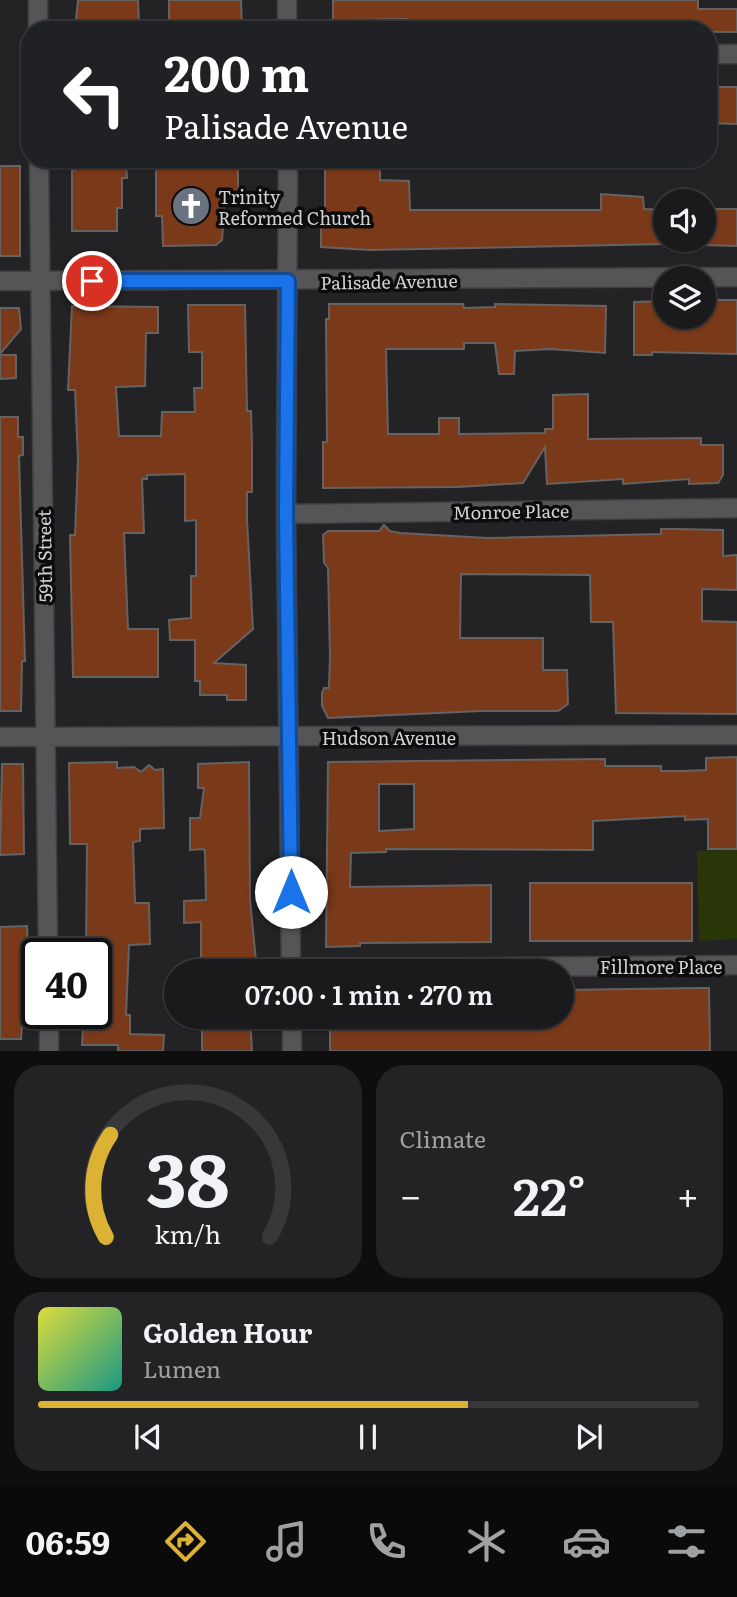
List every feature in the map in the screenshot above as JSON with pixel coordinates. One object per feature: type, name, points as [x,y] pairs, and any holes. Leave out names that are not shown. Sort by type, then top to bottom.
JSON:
[{"type":"street","points":[[37,0],[38,21]]},
{"type":"street","points":[[287,0],[287,21]]},
{"type":"street","points":[[717,54],[737,54]]},
{"type":"street","name":"59th Street","points":[[39,168],[48,938]]},
{"type":"street","points":[[288,168],[286,514],[291,737],[291,959]]},
{"type":"street","name":"Palisade Avenue","points":[[0,281],[737,277]]},
{"type":"street","name":"Monroe Place","points":[[286,514],[737,508]]},
{"type":"street","name":"Hudson Avenue","points":[[0,737],[737,735]]},
{"type":"street","name":"Fillmore Place","points":[[574,967],[737,965]]},
{"type":"street","points":[[49,1029],[49,1051]]},
{"type":"street","points":[[292,1029],[292,1051]]},
{"type":"green space","points":[[737,850],[737,939],[699,941],[697,851]]},
{"type":"building","points":[[78,0],[138,0],[139,21],[76,21]]},
{"type":"building","points":[[169,0],[241,0],[242,21],[169,21]]},
{"type":"building","points":[[333,0],[698,0],[698,9],[737,9],[737,32],[717,32],[717,21],[333,20]]},
{"type":"building","points":[[717,87],[737,87],[737,124],[717,123]]},
{"type":"building","points":[[0,166],[20,166],[20,256],[0,256]]},
{"type":"building","points":[[126,168],[127,178],[122,178],[122,208],[117,208],[117,231],[72,231],[72,170]]},
{"type":"building","name":"Trinity Reformed Church","points":[[156,168],[238,168],[238,198],[225,198],[222,240],[216,245],[163,246],[162,216],[156,216]]},
{"type":"building","points":[[325,168],[380,168],[380,180],[409,181],[410,210],[601,210],[601,194],[643,197],[644,209],[653,209],[653,244],[370,250],[321,247],[321,225],[325,225]]},
{"type":"building","points":[[716,209],[737,209],[737,246],[716,245]]},
{"type":"building","points":[[716,300],[737,300],[737,354],[652,352],[652,355],[634,355],[634,302],[653,301],[653,329],[716,329]]},
{"type":"building","points":[[329,304],[463,304],[464,308],[495,307],[495,304],[606,306],[605,353],[550,349],[515,351],[514,374],[499,374],[495,343],[464,343],[464,349],[386,349],[388,434],[439,434],[439,418],[459,418],[459,434],[545,433],[545,429],[553,429],[553,395],[588,394],[588,439],[701,438],[701,445],[723,445],[723,475],[718,483],[689,484],[689,479],[623,484],[623,479],[547,484],[545,447],[523,483],[458,487],[323,488],[323,442],[327,442],[326,319],[329,319]]},
{"type":"building","points":[[188,305],[245,305],[247,411],[251,411],[252,446],[252,492],[247,492],[247,520],[253,629],[214,663],[246,665],[246,700],[227,700],[227,695],[200,695],[200,681],[195,681],[195,640],[170,640],[169,620],[191,618],[191,576],[196,576],[196,520],[185,521],[185,474],[147,475],[147,479],[142,479],[144,533],[124,533],[128,629],[158,629],[158,677],[73,677],[70,535],[75,535],[78,459],[75,390],[68,390],[72,306],[158,307],[158,333],[146,333],[145,386],[116,387],[119,436],[161,436],[162,412],[195,412],[194,388],[202,388],[202,352],[189,352]]},
{"type":"building","points":[[0,308],[19,308],[21,329],[0,354]]},
{"type":"building","points":[[0,355],[16,355],[16,378],[0,379]]},
{"type":"building","points":[[0,417],[18,417],[18,437],[23,437],[23,455],[19,456],[25,661],[22,661],[21,711],[0,711]]},
{"type":"building","points":[[384,525],[390,531],[400,533],[487,538],[661,534],[661,529],[723,530],[723,556],[737,555],[737,590],[702,589],[702,621],[737,622],[737,714],[616,713],[613,622],[591,622],[590,575],[461,574],[460,638],[543,638],[543,670],[567,670],[568,704],[558,711],[481,711],[328,718],[322,706],[322,693],[324,688],[329,688],[330,656],[328,568],[324,563],[323,535],[328,531],[379,531]]},
{"type":"building","points":[[737,757],[737,849],[708,849],[708,819],[685,820],[685,816],[593,821],[593,850],[386,849],[386,852],[351,853],[350,887],[491,885],[491,942],[360,943],[360,946],[326,947],[328,762],[605,759],[605,766],[661,766],[661,771],[683,771],[706,770],[706,758]],"holes":[[[379,784],[414,784],[414,829],[379,831]]]},
{"type":"building","points":[[117,762],[117,768],[134,767],[141,772],[149,765],[155,770],[163,769],[164,828],[140,829],[140,841],[133,842],[135,903],[149,903],[150,944],[129,945],[126,1015],[130,1015],[130,1034],[164,1035],[163,1051],[118,1051],[118,1045],[82,1045],[83,1029],[112,1029],[112,938],[86,938],[87,844],[70,844],[69,763]]},
{"type":"building","points":[[249,762],[250,900],[256,959],[201,959],[201,922],[184,923],[184,901],[206,900],[204,849],[190,850],[190,818],[200,818],[204,788],[198,788],[198,764]]},
{"type":"building","points":[[2,764],[23,764],[24,854],[0,855]]},
{"type":"building","points":[[530,883],[692,883],[692,941],[530,941]]},
{"type":"building","points":[[27,926],[28,938],[21,938],[21,1039],[0,1039],[0,927]]},
{"type":"building","points":[[709,988],[710,1051],[330,1051],[330,1029],[574,1029],[574,990]]},
{"type":"building","points":[[202,1029],[251,1029],[252,1051],[202,1051]]},
{"type":"place","name":"Trinity Reformed Church","points":[[191,206]]},
{"type":"route","points":[[92,281],[288,281],[286,514],[291,892]]}]
